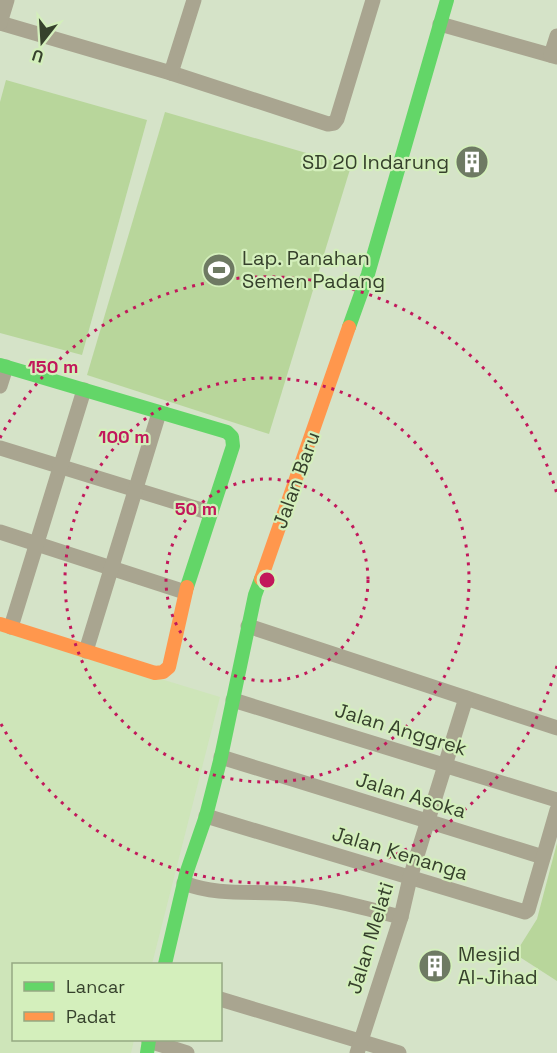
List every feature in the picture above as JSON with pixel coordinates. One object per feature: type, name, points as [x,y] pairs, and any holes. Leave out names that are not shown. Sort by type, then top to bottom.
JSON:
[{"type":"street","points":[[7,0],[0,23],[171,73],[328,124],[334,123],[337,119],[373,0]]},
{"type":"street","points":[[171,73],[194,0]]},
{"type":"street","name":"Jalan Baru","points":[[165,963],[184,883],[206,816],[221,757],[248,626],[263,568],[368,274],[447,0]]},
{"type":"street","points":[[440,24],[554,56],[557,36]]},
{"type":"street","points":[[0,386],[3,366],[227,432],[231,437],[234,446],[185,592],[170,667],[163,672],[155,673],[6,625],[36,543],[84,390]]},
{"type":"street","points":[[86,651],[159,413]]},
{"type":"street","points":[[0,448],[211,513]]},
{"type":"street","points":[[0,532],[185,592]]},
{"type":"street","points":[[248,626],[557,728]]},
{"type":"street","name":"Jalan Melati","points":[[358,1047],[401,917],[410,878],[466,698]]},
{"type":"street","name":"Jalan Anggrek","points":[[233,700],[557,800]]},
{"type":"street","name":"Jalan Asoka","points":[[221,757],[543,857]]},
{"type":"street","points":[[543,857],[557,810]]},
{"type":"street","name":"Jalan Kenanga","points":[[206,816],[525,912],[528,910],[543,857]]},
{"type":"street","points":[[184,883],[208,891],[304,895],[401,917]]},
{"type":"street","points":[[222,1000],[358,1047],[399,1053]]},
{"type":"street","points":[[148,1045],[188,1053]]},
{"type":"shaded area","points":[[6,80],[147,120],[82,355],[0,333],[0,102]]},
{"type":"shaded area","name":"Lap. Panahan Semen Padang","points":[[165,112],[351,166],[269,434],[87,375]]},
{"type":"shaded area","points":[[0,630],[220,697],[152,963],[12,963],[12,1041],[134,1041],[131,1053],[0,1053]]},
{"type":"shaded area","points":[[557,843],[557,981],[515,954],[537,919]]},
{"type":"traffic: fast","points":[[349,327],[368,274],[447,0]]},
{"type":"traffic: fast","points":[[0,365],[227,432],[232,437],[233,446],[187,587]]},
{"type":"traffic: fast","points":[[165,963],[186,874],[206,816],[221,757],[255,595],[261,579]]},
{"type":"traffic: fast","points":[[147,1053],[149,1041]]},
{"type":"traffic: slow","points":[[261,579],[349,327]]},
{"type":"traffic: slow","points":[[0,624],[155,673],[163,672],[169,667],[187,587]]},
{"type":"place","name":"SD 20 Indarung","points":[[472,162]]},
{"type":"place","name":"Lap. Panahan Semen Padang","points":[[219,270]]},
{"type":"place","name":"Mesjid Al-Jihad","points":[[435,966]]}]
